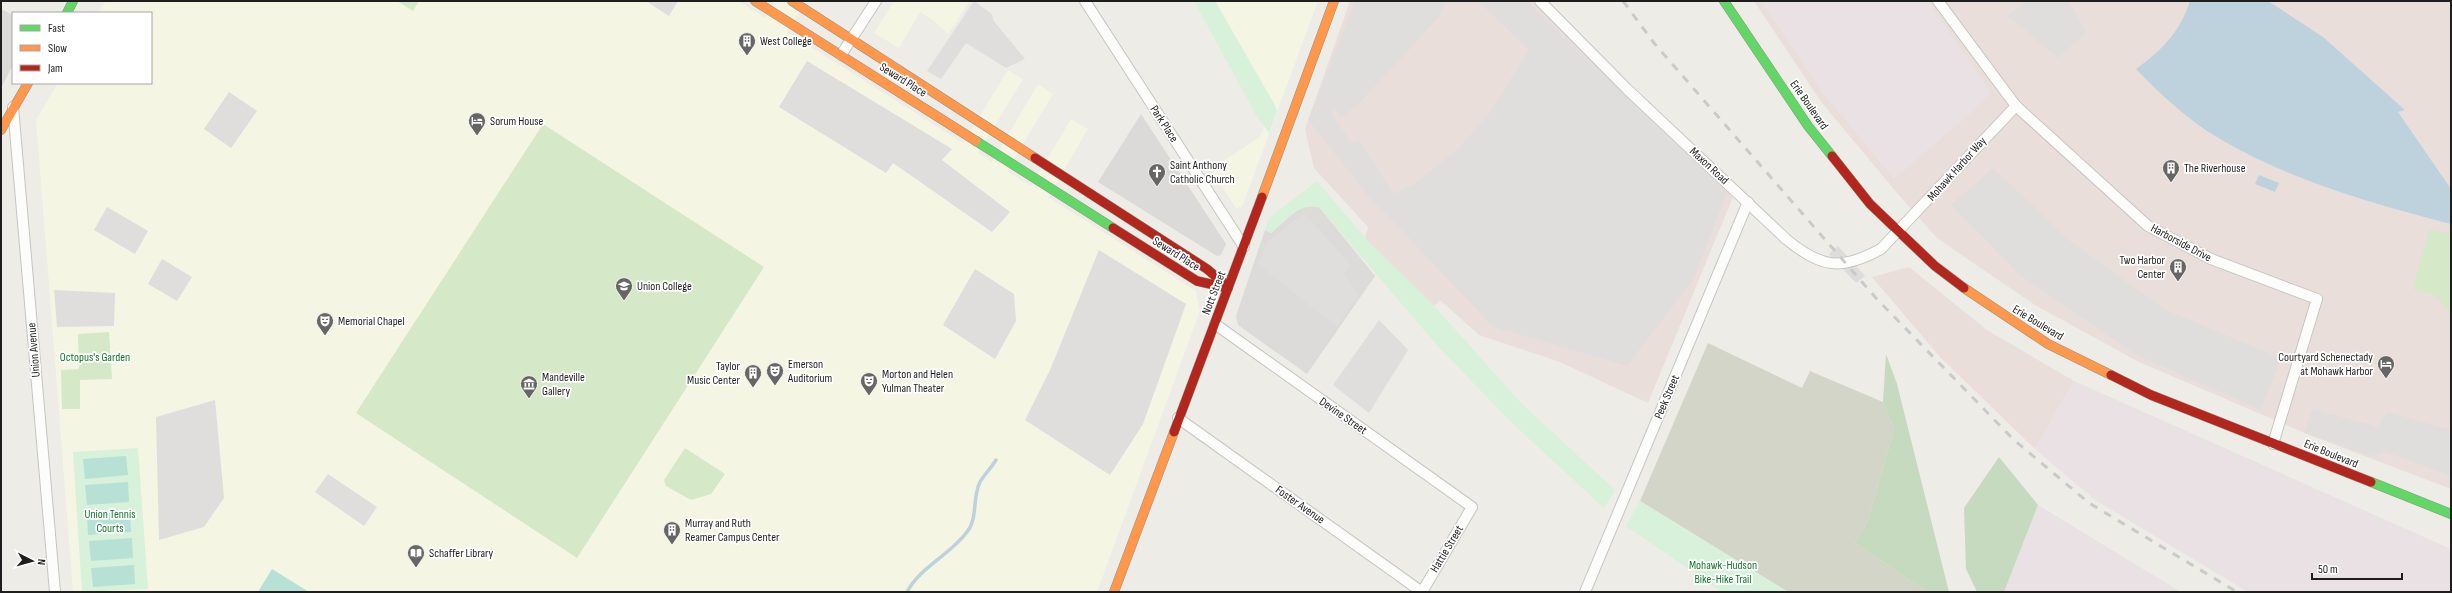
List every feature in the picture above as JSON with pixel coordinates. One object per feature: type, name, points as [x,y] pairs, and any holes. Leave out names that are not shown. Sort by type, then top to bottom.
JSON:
[{"type":"main road","points":[[68,12],[74,1]]},
{"type":"main road","name":"Seward Place","points":[[755,1],[1197,281],[1228,288]]},
{"type":"main road","name":"Seward Place","points":[[792,1],[1207,269],[1228,288]]},
{"type":"main road","name":"Nott Street","points":[[1114,592],[1178,418],[1244,248],[1334,1]]},
{"type":"main road","name":"Erie Boulevard","points":[[1724,1],[1808,126],[1870,204],[1898,232],[1970,293],[2048,344],[2151,396],[2451,514]]},
{"type":"main road","points":[[1,130],[27,84]]},
{"type":"street","points":[[841,56],[876,1]]},
{"type":"street","name":"Park Place","points":[[1085,1],[1244,248]]},
{"type":"street","name":"Maxon Road","points":[[1540,1],[1627,89],[1804,254],[1826,263],[1860,261],[1882,250],[1898,232]]},
{"type":"street","name":"Harborside Drive","points":[[1938,1],[2016,106],[2148,226],[2211,259],[2317,299],[2273,444]]},
{"type":"street","name":"Mohawk Harbor Way","points":[[1898,232],[2016,106]]},
{"type":"street","name":"Union Avenue","points":[[14,108],[55,592]]},
{"type":"street","name":"Peek Street","points":[[1585,592],[1748,202]]},
{"type":"street","name":"Devine Street","points":[[1215,324],[1472,507]]},
{"type":"street","name":"Foster Avenue","points":[[1178,418],[1422,592]]},
{"type":"street","name":"Hattie Street","points":[[1422,592],[1472,507]]},
{"type":"shaded area","name":"Union College","points":[[105,1],[738,1],[765,18],[776,1],[806,1],[787,32],[963,143],[1008,70],[1023,79],[978,153],[992,162],[1038,84],[1053,94],[1007,171],[1031,186],[1071,119],[1088,129],[1048,197],[1196,291],[1200,311],[1097,592],[73,592],[36,120],[57,84],[152,84],[152,12],[99,12]]},
{"type":"shaded area","points":[[646,1],[678,1],[669,16]]},
{"type":"shaded area","points":[[894,1],[970,1],[948,34],[933,20],[920,12],[899,48],[874,33]]},
{"type":"shaded area","points":[[974,1],[992,14],[993,20],[1025,59],[1006,68],[966,43],[941,79],[927,71]]},
{"type":"shaded area","points":[[1215,1],[1318,1],[1242,207],[1236,208],[1211,169],[1260,137],[1273,102]]},
{"type":"shaded area","points":[[1350,1],[1532,1],[1733,197],[1648,403],[1560,362],[1479,335],[1440,300],[1434,306],[1365,238],[1368,227],[1314,168],[1305,129]]},
{"type":"shaded area","points":[[1355,1],[1446,1],[1440,16],[1355,108],[1340,117],[1335,108],[1331,112],[1351,143],[1359,140],[1394,194],[1415,183],[1457,150],[1488,115],[1529,50],[1478,1],[1527,1],[1727,193],[1693,280],[1627,366],[1493,327],[1367,194],[1308,120]]},
{"type":"shaded area","points":[[1754,1],[2451,1],[2451,489],[2312,436],[2139,362],[2035,305],[1960,254],[1936,237],[1822,103]]},
{"type":"shaded area","points":[[1761,1],[1928,1],[1989,89],[1990,96],[1894,179],[1823,93]]},
{"type":"shaded area","points":[[2025,1],[2069,1],[2086,33],[2058,58],[2008,16]]},
{"type":"shaded area","points":[[1,9],[12,14],[12,67],[1,88]]},
{"type":"shaded area","points":[[807,61],[952,149],[942,160],[1010,212],[992,232],[893,163],[886,173],[779,107]]},
{"type":"shaded area","points":[[229,92],[257,111],[231,148],[204,129]]},
{"type":"shaded area","points":[[1141,114],[1226,244],[1221,255],[1217,256],[1098,182]]},
{"type":"shaded area","points":[[1993,168],[2069,240],[2166,310],[2281,358],[2261,410],[2138,356],[2021,276],[1951,205]]},
{"type":"shaded area","points":[[1308,205],[1319,207],[1375,276],[1307,374],[1238,325],[1236,316],[1265,230],[1271,233],[1296,211]]},
{"type":"shaded area","points":[[107,207],[148,231],[135,254],[94,230]]},
{"type":"shaded area","points":[[1304,213],[1351,265],[1344,275],[1359,295],[1337,327],[1258,264],[1266,243]]},
{"type":"shaded area","points":[[1099,250],[1186,304],[1143,424],[1110,475],[1025,420],[1050,370]]},
{"type":"shaded area","points":[[162,259],[192,277],[177,301],[148,284]]},
{"type":"shaded area","points":[[1909,267],[1987,330],[2074,381],[2035,449],[1940,357],[1872,277]]},
{"type":"shaded area","points":[[975,269],[1014,294],[1016,321],[995,359],[943,325]]},
{"type":"shaded area","points":[[54,290],[115,293],[114,326],[57,327]]},
{"type":"shaded area","points":[[1379,320],[1408,350],[1369,413],[1333,385]]},
{"type":"shaded area","points":[[1708,343],[1802,388],[1810,371],[1883,402],[1894,429],[1868,520],[1855,543],[1927,592],[1788,592],[1640,501]]},
{"type":"shaded area","points":[[2074,381],[2451,549],[2451,592],[2248,592],[2095,500],[2035,449]]},
{"type":"shaded area","points":[[215,400],[224,498],[204,527],[159,540],[156,417]]},
{"type":"shaded area","points":[[2312,409],[2379,427],[2382,418],[2388,412],[2451,430],[2451,476],[2386,452],[2371,456],[2304,433]]},
{"type":"shaded area","points":[[328,474],[377,507],[364,526],[315,492]]},
{"type":"shaded area","points":[[2038,505],[2181,592],[2004,592]]},
{"type":"green space","points":[[397,1],[419,1],[413,11]]},
{"type":"green space","points":[[1194,1],[1215,1],[1273,102],[1277,111],[1269,133],[1256,115]]},
{"type":"green space","points":[[543,124],[764,267],[577,558],[356,413]]},
{"type":"green space","points":[[1317,181],[1365,238],[1434,306],[1521,403],[1615,490],[1604,508],[1510,421],[1436,344],[1319,207],[1312,206],[1299,210],[1287,218],[1271,233],[1265,230],[1269,218]]},
{"type":"green space","points":[[2429,230],[2451,234],[2451,313],[2435,295],[2413,289]]},
{"type":"green space","name":"Octopus's Garden","points":[[109,332],[112,379],[80,380],[80,409],[62,409],[61,370],[79,369],[78,334]]},
{"type":"green space","points":[[1886,354],[1897,384],[1949,592],[1927,592],[1855,543],[1868,520],[1894,429],[1883,402]]},
{"type":"green space","name":"Union Tennis Courts","points":[[138,448],[148,589],[82,592],[73,452]]},
{"type":"green space","points":[[685,448],[725,474],[711,494],[691,500],[666,486],[664,480]]},
{"type":"green space","points":[[126,456],[128,475],[85,479],[83,459]]},
{"type":"green space","points":[[1999,457],[2038,505],[2004,592],[1977,592],[1966,569],[1964,508]]},
{"type":"green space","points":[[128,482],[129,502],[87,505],[85,485]]},
{"type":"green space","name":"Mohawk-Hudson Bike-Hike Trail","points":[[1640,501],[1788,592],[1722,592],[1626,526]]},
{"type":"green space","points":[[130,511],[131,532],[88,535],[87,514]]},
{"type":"green space","points":[[132,538],[133,558],[91,561],[89,541]]},
{"type":"green space","points":[[134,565],[135,584],[93,587],[91,568]]},
{"type":"green space","points":[[272,569],[309,592],[258,592]]},
{"type":"water","points":[[2190,1],[2268,1],[2323,37],[2405,110],[2398,112],[2451,189],[2451,224],[2362,199],[2304,179],[2275,167],[2220,139],[2197,124],[2176,107],[2136,69],[2154,55],[2169,40],[2181,22]]},
{"type":"water","points":[[2259,175],[2279,183],[2275,192],[2255,184]]},
{"type":"pier","points":[[1838,246],[1865,276],[1856,283],[1829,254]]},
{"type":"waterway","points":[[907,592],[919,575],[952,548],[967,532],[973,521],[976,495],[980,482],[996,460]]},
{"type":"railway","points":[[1623,1],[1654,43],[1875,297],[2014,440],[2089,503],[2237,592]]},
{"type":"traffic: fast","points":[[68,12],[73,1]]},
{"type":"traffic: fast","points":[[1724,1],[1808,126],[1832,156]]},
{"type":"traffic: fast","points":[[976,141],[1113,228]]},
{"type":"traffic: fast","points":[[2371,482],[2451,514]]},
{"type":"traffic: slow","points":[[755,1],[976,141]]},
{"type":"traffic: slow","points":[[792,1],[1035,158]]},
{"type":"traffic: slow","points":[[1262,197],[1334,1]]},
{"type":"traffic: slow","points":[[1,130],[27,84]]},
{"type":"traffic: slow","points":[[1964,288],[2048,344],[2111,375]]},
{"type":"traffic: slow","points":[[1114,592],[1174,432]]},
{"type":"traffic: jam","points":[[1832,156],[1870,204],[1935,266],[1964,288]]},
{"type":"traffic: jam","points":[[1035,158],[1207,269],[1227,286]]},
{"type":"traffic: jam","points":[[1174,432],[1262,197]]},
{"type":"traffic: jam","points":[[1113,228],[1197,281],[1228,288]]},
{"type":"traffic: jam","points":[[2111,375],[2151,395],[2371,482]]},
{"type":"place","name":"West College","points":[[747,56]]},
{"type":"place","name":"Sorum House","points":[[477,136]]},
{"type":"place","name":"The Riverhouse","points":[[2171,183]]},
{"type":"place","name":"Saint Anthony Catholic Church","points":[[1157,187]]},
{"type":"place","name":"Two Harbor Center","points":[[2178,282]]},
{"type":"place","name":"Union College","points":[[624,301]]},
{"type":"place","name":"Memorial Chapel","points":[[325,336]]},
{"type":"place","name":"Courtyard Schenectady at Mohawk Harbor","points":[[2386,379]]},
{"type":"place","name":"Emerson Auditorium","points":[[775,386]]},
{"type":"place","name":"Taylor Music Center","points":[[753,388]]},
{"type":"place","name":"Morton and Helen Yulman Theater","points":[[869,396]]},
{"type":"place","name":"Mandeville Gallery","points":[[529,399]]},
{"type":"place","name":"Murray and Ruth Reamer Campus Center","points":[[672,545]]},
{"type":"place","name":"Schaffer Library","points":[[416,568]]}]
